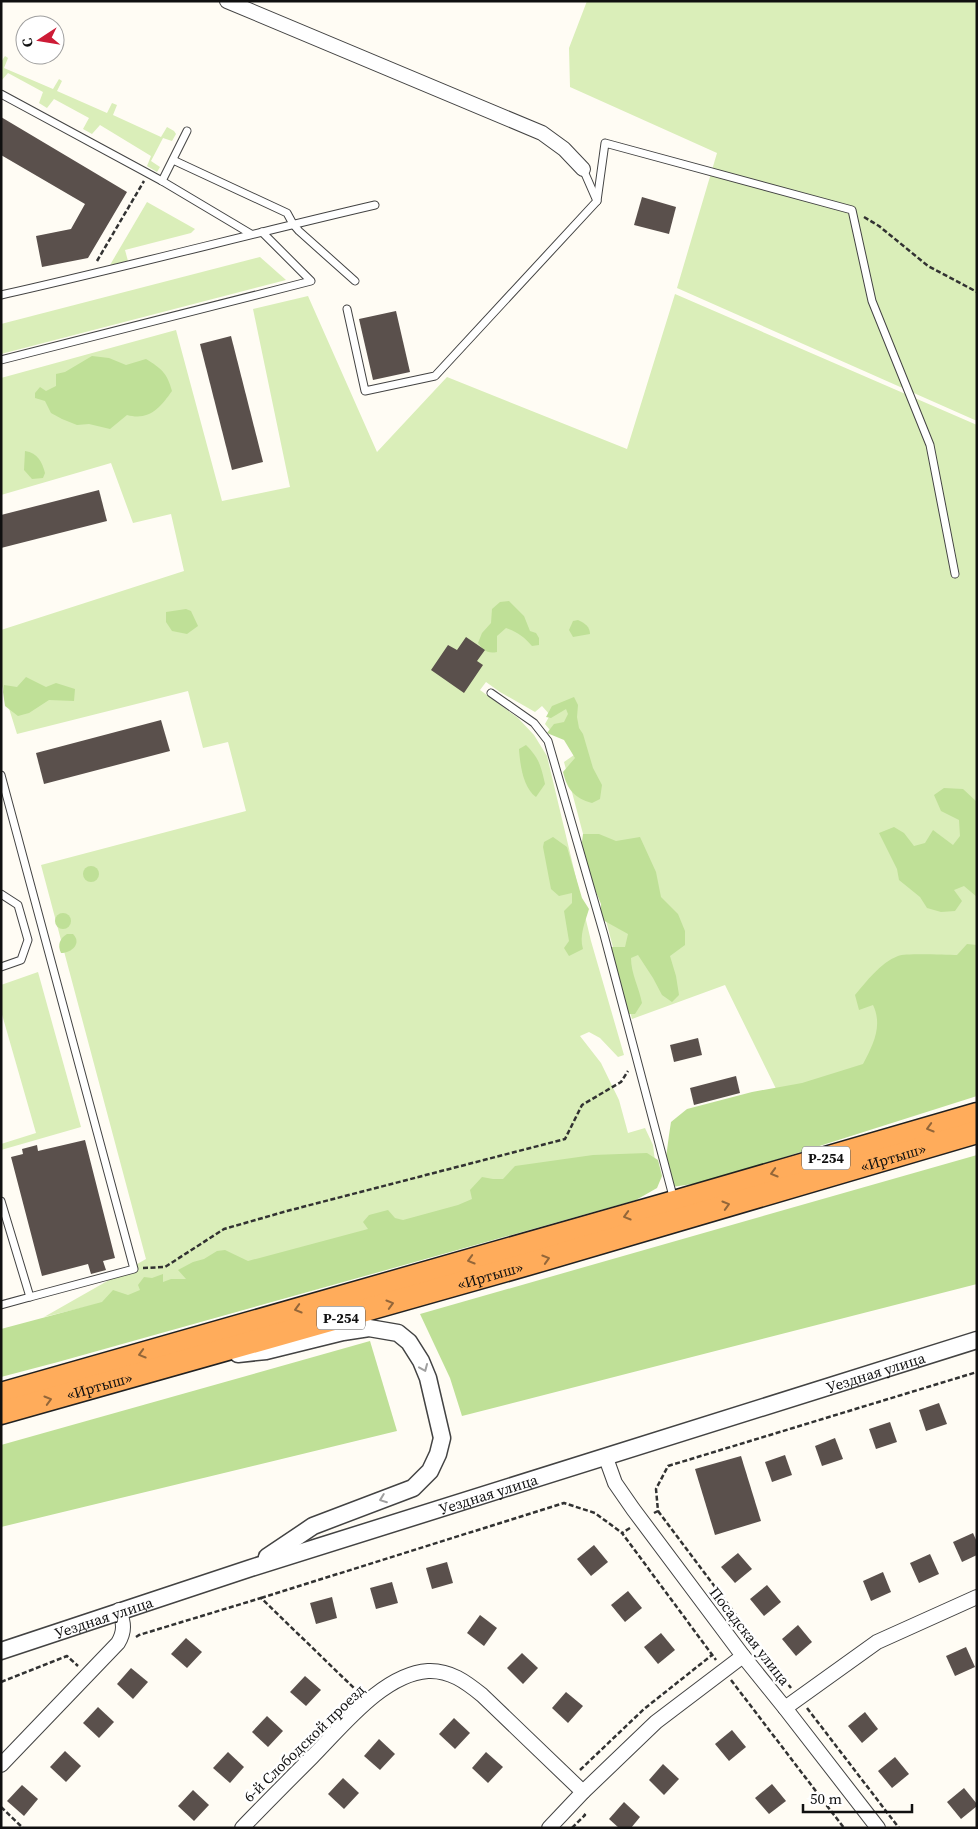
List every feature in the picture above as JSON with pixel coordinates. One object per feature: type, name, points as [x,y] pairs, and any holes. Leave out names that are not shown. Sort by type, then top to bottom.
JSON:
[{"type":"highway","name":"«Иртыш»","points":[[1,1394],[977,1114]]},
{"type":"highway","name":"«Иртыш»","points":[[1,1413],[205,1357],[977,1132]]},
{"type":"street","points":[[227,1],[542,134],[564,149],[583,169]]},
{"type":"street","points":[[205,1357],[266,1351],[343,1332],[369,1328],[398,1334],[409,1342],[421,1361],[428,1378],[442,1438],[438,1454],[430,1471],[413,1488],[313,1526],[251,1568]]},
{"type":"street","name":"Уездная улица","points":[[1,1651],[119,1610],[977,1340]]},
{"type":"street","name":"Посадская улица","points":[[606,1458],[616,1483],[641,1520],[742,1656],[786,1708],[878,1828]]},
{"type":"street","points":[[786,1708],[877,1642],[977,1597]]},
{"type":"street","points":[[1,1765],[118,1642],[123,1634],[124,1623],[119,1610]]},
{"type":"street","points":[[549,1828],[583,1792],[656,1722],[742,1656]]},
{"type":"street","name":"6-й Слободской проезд","points":[[242,1828],[367,1701],[394,1683],[413,1674],[430,1671],[449,1673],[482,1695],[583,1792]]},
{"type":"lane","points":[[1,94],[162,181],[250,234]]},
{"type":"lane","points":[[162,181],[187,131]]},
{"type":"lane","points":[[347,309],[365,391],[435,376],[596,201],[605,143],[852,210],[872,301],[930,444],[955,574]]},
{"type":"lane","points":[[173,160],[287,213],[293,224],[355,281]]},
{"type":"lane","points":[[583,169],[596,201]]},
{"type":"lane","points":[[1,295],[375,205]]},
{"type":"lane","points":[[1,360],[311,281],[262,232]]},
{"type":"lane","points":[[492,694],[534,723],[548,741],[674,1202]]},
{"type":"lane","points":[[1,775],[134,1268],[1,1305]]},
{"type":"lane","points":[[1,894],[18,905],[28,940],[21,960],[1,967]]},
{"type":"lane","points":[[1,1201],[30,1297]]},
{"type":"path","points":[[89,275],[148,174]]},
{"type":"path","points":[[852,210],[879,226],[928,266],[977,292]]},
{"type":"path","points":[[134,1268],[164,1267],[224,1229],[565,1139],[582,1105],[621,1082],[636,1058]]},
{"type":"path","points":[[899,1828],[658,1510],[656,1489],[668,1466],[977,1372]]},
{"type":"path","points":[[132,1641],[139,1635],[564,1503],[595,1512],[622,1533]]},
{"type":"path","points":[[641,1520],[658,1510]]},
{"type":"path","points":[[261,1598],[367,1701]]},
{"type":"path","points":[[1,1682],[67,1656],[88,1674]]},
{"type":"path","points":[[1,1807],[23,1828]]},
{"type":"green space","points":[[587,1],[977,1],[977,421],[677,288],[717,153],[570,87],[569,48]]},
{"type":"green space","points":[[5,56],[8,58],[4,68],[53,89],[59,79],[62,81],[57,91],[107,113],[112,103],[117,105],[113,115],[161,137],[167,127],[174,131],[176,134],[172,141],[163,138],[151,161],[160,167],[157,172],[147,166],[151,156],[100,125],[92,134],[83,129],[89,118],[54,99],[47,108],[39,103],[43,92],[8,73],[1,81],[1,62]]},
{"type":"green space","points":[[147,202],[195,229],[191,233],[125,250],[128,261],[110,265]]},
{"type":"green space","points":[[260,257],[286,280],[1,354],[1,324]]},
{"type":"green space","points":[[675,294],[977,425],[977,1092],[782,1101],[725,985],[632,1019],[564,762],[574,755],[567,735],[554,735],[545,724],[550,715],[542,706],[535,712],[486,682],[480,690],[518,718],[534,735],[547,756],[591,941],[624,1055],[618,1057],[600,1038],[589,1032],[580,1036],[601,1063],[619,1100],[628,1133],[645,1128],[653,1145],[656,1169],[44,1317],[146,1259],[41,865],[246,811],[228,742],[203,748],[188,691],[17,734],[1,683],[1,630],[184,571],[171,514],[133,523],[111,463],[1,495],[1,378],[176,330],[222,501],[290,487],[253,309],[308,296],[377,452],[447,377],[627,449]]},
{"type":"green space","points":[[92,356],[109,358],[126,365],[146,359],[163,372],[172,391],[153,412],[142,416],[127,415],[110,429],[89,424],[77,425],[62,419],[51,413],[45,401],[35,398],[35,393],[40,387],[46,391],[56,386],[56,374],[65,372]]},
{"type":"green space","points":[[25,451],[39,459],[45,473],[43,478],[32,479],[24,470]]},
{"type":"green space","points":[[509,601],[524,616],[530,631],[536,633],[539,638],[539,645],[532,646],[520,635],[506,628],[497,636],[497,652],[486,651],[478,643],[482,633],[491,623],[492,609],[500,602]]},
{"type":"green space","points":[[186,609],[191,611],[198,626],[187,634],[172,631],[166,622],[166,612]]},
{"type":"green space","points":[[578,620],[587,626],[590,634],[573,637],[569,630],[573,621]]},
{"type":"green space","points":[[26,677],[46,687],[56,683],[75,689],[74,701],[49,700],[29,713],[18,716],[5,706],[4,685],[17,687]]},
{"type":"green space","points":[[574,697],[578,705],[577,717],[579,728],[583,734],[593,768],[602,785],[600,799],[592,803],[580,798],[569,788],[563,772],[575,758],[564,740],[547,733],[554,724],[564,722],[568,714],[566,709],[551,718],[546,717],[552,706]]},
{"type":"green space","points":[[526,745],[539,763],[545,784],[536,797],[528,788],[521,768],[519,749]]},
{"type":"green space","points":[[944,788],[963,789],[977,802],[977,897],[964,886],[954,890],[962,901],[955,911],[941,912],[927,908],[920,897],[899,880],[897,869],[879,833],[894,827],[904,833],[914,846],[925,843],[933,830],[953,845],[960,836],[959,820],[941,811],[934,795]]},
{"type":"green space","points":[[583,834],[599,834],[616,841],[640,837],[656,872],[661,897],[678,914],[685,931],[685,945],[670,956],[679,995],[672,1002],[662,995],[638,955],[631,958],[631,964],[642,1003],[635,1014],[627,1014],[609,950],[612,947],[625,947],[628,934],[601,919],[601,904],[584,863]]},
{"type":"green space","points":[[553,837],[567,847],[582,898],[589,909],[582,934],[583,949],[569,956],[564,948],[569,941],[564,911],[572,903],[572,893],[559,896],[551,889],[543,847],[544,842]]},
{"type":"green space","points":[[91,866],[97,868],[99,874],[97,880],[91,882],[85,880],[83,874],[85,868]]},
{"type":"green space","points":[[63,913],[69,915],[71,921],[69,927],[63,929],[57,927],[55,921],[57,915]]},
{"type":"green space","points":[[67,934],[73,934],[76,937],[76,944],[69,951],[61,953],[60,942]]},
{"type":"green space","points":[[967,944],[977,945],[977,1096],[706,1182],[672,1187],[666,1158],[671,1122],[687,1109],[752,1092],[802,1083],[863,1064],[873,1043],[877,1028],[876,1013],[873,1005],[859,1010],[855,995],[864,984],[885,963],[898,956],[917,954],[957,955]]},
{"type":"green space","points":[[38,972],[81,1127],[1,1150],[1,1144],[36,1133],[1,1011],[1,985]]},
{"type":"green space","points":[[647,1153],[658,1160],[662,1176],[657,1188],[636,1200],[1,1377],[1,1329],[102,1302],[113,1290],[128,1295],[140,1290],[138,1285],[144,1277],[152,1278],[163,1274],[163,1282],[171,1279],[186,1279],[178,1270],[217,1251],[225,1250],[248,1261],[368,1229],[363,1222],[369,1215],[388,1210],[395,1218],[403,1220],[458,1205],[472,1199],[470,1190],[482,1177],[503,1179],[515,1166],[593,1155]]},
{"type":"green space","points":[[977,1155],[977,1284],[462,1416],[450,1378],[420,1314]]},
{"type":"green space","points":[[370,1341],[397,1431],[1,1527],[1,1445]]},
{"type":"building","points":[[1,117],[127,192],[88,258],[42,267],[36,236],[71,229],[85,204],[1,155]]},
{"type":"building","points":[[642,197],[676,207],[669,234],[634,225]]},
{"type":"building","points":[[396,311],[410,372],[373,380],[359,319]]},
{"type":"building","points":[[231,336],[263,462],[232,470],[200,344]]},
{"type":"building","points":[[99,490],[107,521],[1,548],[1,515]]},
{"type":"building","points":[[466,637],[485,650],[477,661],[483,665],[464,693],[431,670],[448,645],[457,650]]},
{"type":"building","points":[[161,720],[170,751],[44,784],[36,753]]},
{"type":"building","points":[[698,1038],[702,1055],[674,1062],[670,1045]]},
{"type":"building","points":[[736,1076],[740,1093],[694,1105],[690,1088]]},
{"type":"building","points":[[85,1140],[115,1258],[103,1261],[106,1270],[91,1274],[88,1264],[42,1276],[11,1157],[23,1154],[22,1149],[37,1145],[38,1151]]},
{"type":"building","points":[[939,1403],[947,1424],[926,1431],[919,1410]]},
{"type":"building","points":[[890,1422],[897,1442],[876,1449],[869,1429]]},
{"type":"building","points":[[835,1438],[843,1459],[822,1466],[815,1446]]},
{"type":"building","points":[[785,1455],[792,1475],[772,1482],[765,1462]]},
{"type":"building","points":[[741,1456],[761,1521],[715,1535],[695,1469]]},
{"type":"building","points":[[973,1533],[977,1542],[977,1555],[962,1562],[953,1542]]},
{"type":"building","points":[[594,1545],[608,1562],[591,1576],[577,1559]]},
{"type":"building","points":[[738,1553],[752,1569],[735,1583],[721,1567]]},
{"type":"building","points":[[930,1554],[939,1574],[919,1583],[910,1563]]},
{"type":"building","points":[[447,1562],[453,1583],[432,1589],[426,1568]]},
{"type":"building","points":[[883,1572],[891,1592],[871,1601],[863,1581]]},
{"type":"building","points":[[392,1582],[398,1603],[376,1609],[370,1588]]},
{"type":"building","points":[[767,1585],[781,1602],[764,1616],[750,1599]]},
{"type":"building","points":[[628,1591],[642,1608],[625,1622],[611,1605]]},
{"type":"building","points":[[332,1597],[337,1618],[316,1624],[310,1603]]},
{"type":"building","points":[[480,1615],[497,1628],[484,1646],[467,1633]]},
{"type":"building","points":[[798,1625],[812,1642],[796,1656],[782,1639]]},
{"type":"building","points":[[661,1633],[675,1650],[658,1664],[644,1647]]},
{"type":"building","points":[[186,1638],[202,1652],[187,1668],[171,1654]]},
{"type":"building","points":[[966,1647],[975,1667],[955,1676],[946,1656]]},
{"type":"building","points":[[522,1653],[538,1668],[523,1684],[507,1668]]},
{"type":"building","points":[[131,1668],[148,1682],[133,1699],[117,1684]]},
{"type":"building","points":[[305,1676],[321,1690],[306,1706],[290,1692]]},
{"type":"building","points":[[566,1692],[583,1706],[568,1723],[552,1708]]},
{"type":"building","points":[[98,1707],[114,1722],[99,1738],[83,1723]]},
{"type":"building","points":[[865,1712],[878,1729],[862,1743],[848,1726]]},
{"type":"building","points":[[267,1716],[283,1731],[268,1747],[252,1732]]},
{"type":"building","points":[[454,1718],[470,1733],[455,1749],[439,1734]]},
{"type":"building","points":[[732,1730],[746,1747],[729,1761],[715,1744]]},
{"type":"building","points":[[379,1739],[395,1754],[380,1770],[364,1756]]},
{"type":"building","points":[[65,1751],[81,1766],[66,1782],[50,1767]]},
{"type":"building","points":[[228,1752],[244,1767],[230,1783],[213,1768]]},
{"type":"building","points":[[486,1752],[503,1767],[488,1783],[472,1768]]},
{"type":"building","points":[[895,1757],[909,1774],[892,1788],[878,1771]]},
{"type":"building","points":[[663,1764],[679,1779],[664,1795],[649,1780]]},
{"type":"building","points":[[343,1778],[359,1793],[344,1809],[328,1794]]},
{"type":"building","points":[[772,1784],[786,1801],[769,1814],[755,1798]]},
{"type":"building","points":[[22,1785],[38,1799],[24,1816],[7,1801]]},
{"type":"building","points":[[964,1788],[977,1806],[961,1819],[947,1802]]},
{"type":"building","points":[[193,1790],[209,1805],[194,1821],[178,1806]]},
{"type":"building","points":[[624,1802],[640,1817],[631,1828],[619,1828],[609,1819]]}]
